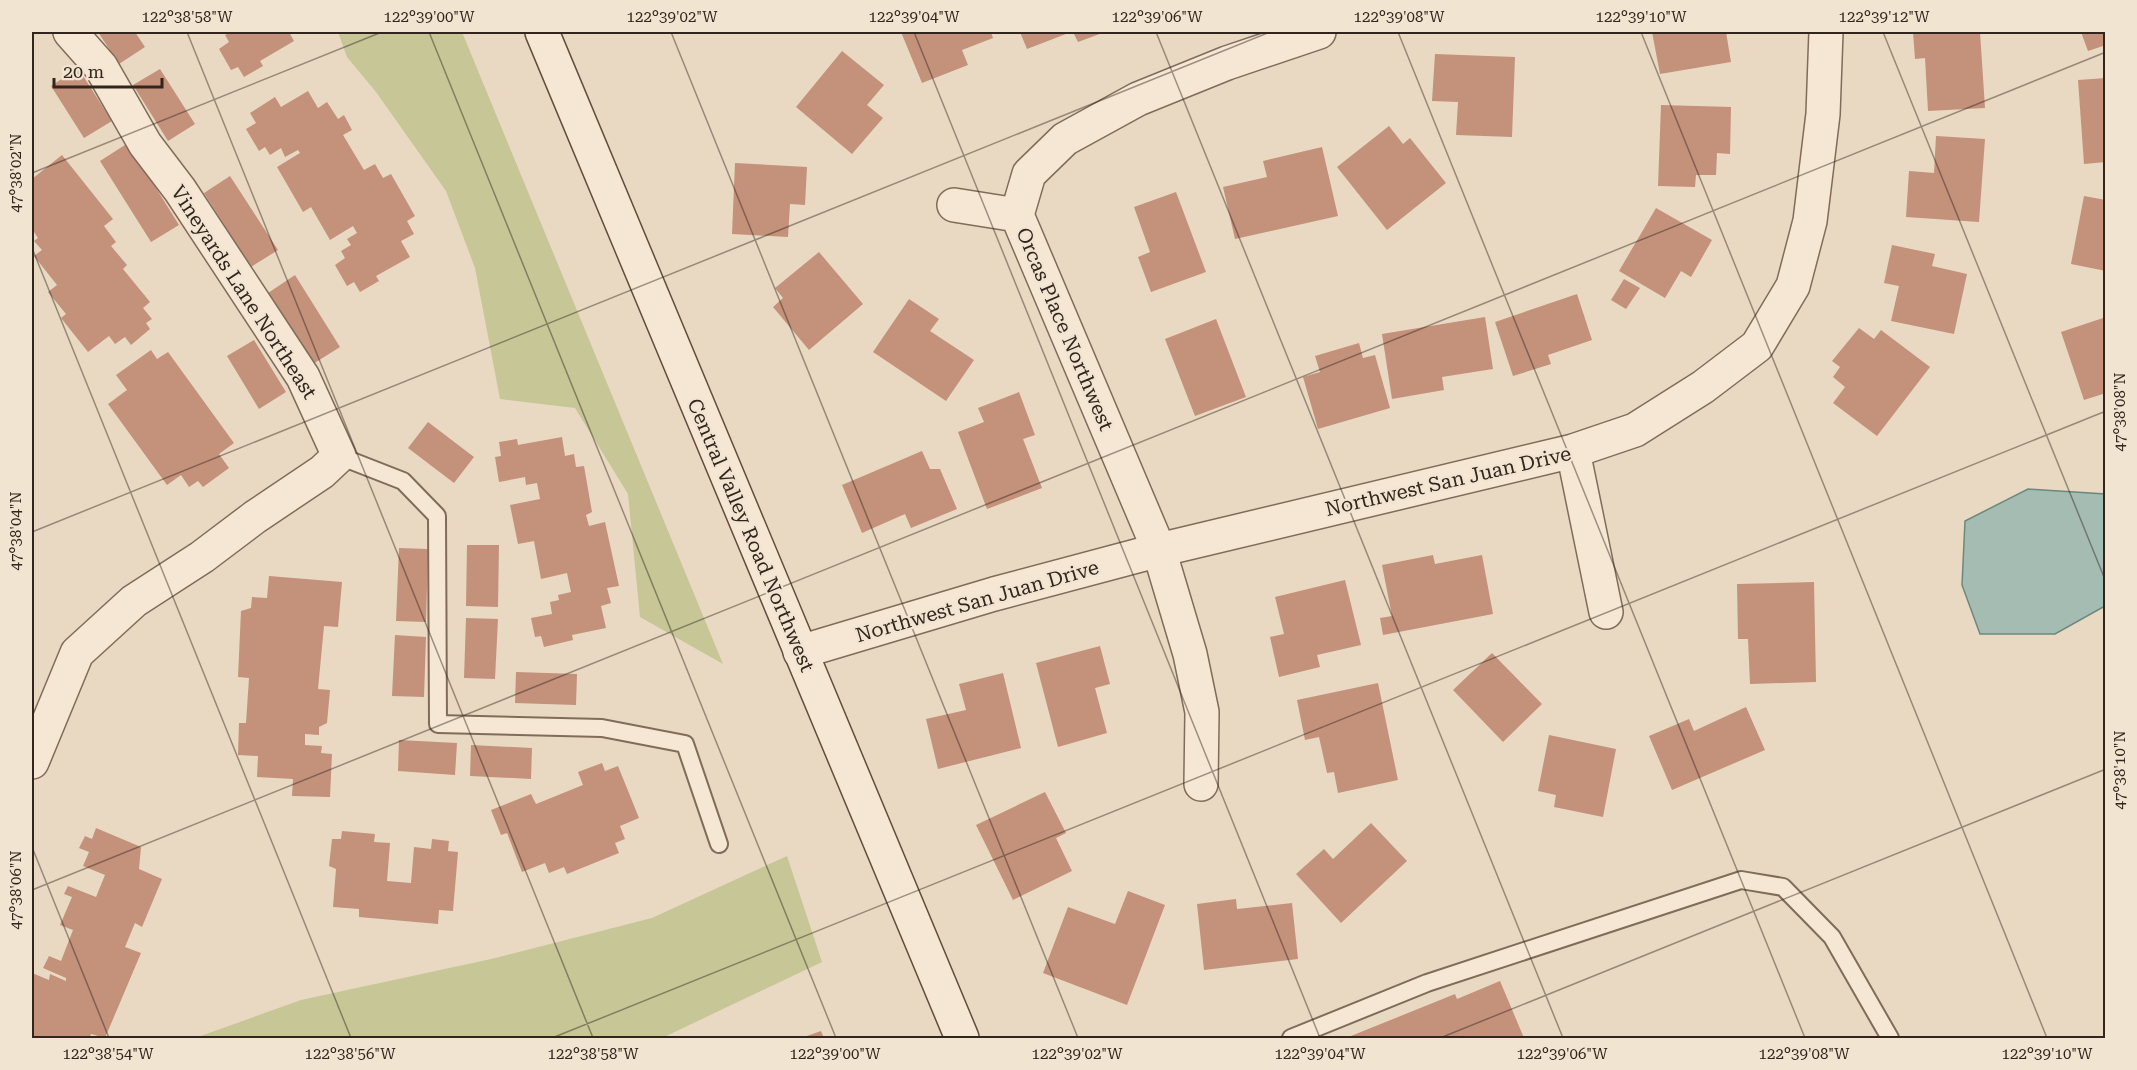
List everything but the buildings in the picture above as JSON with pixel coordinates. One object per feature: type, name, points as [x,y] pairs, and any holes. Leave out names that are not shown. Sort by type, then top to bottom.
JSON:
[{"type":"street","name":"Vineyards Lane Northeast","points":[[70,32],[101,66],[145,144],[180,190],[303,377],[339,456]]},
{"type":"street","name":"Central Valley Road Northwest","points":[[542,32],[962,1038]]},
{"type":"street","name":"Orcas Place Northwest","points":[[1202,784],[1202,712],[1190,654],[1159,550],[1017,215],[1029,174],[1065,139],[1138,99],[1227,63],[1319,32]]},
{"type":"street","name":"Northwest San Juan Drive","points":[[800,652],[994,594],[1159,550],[1573,452],[1635,430],[1694,393],[1756,346],[1793,286],[1810,221],[1823,114],[1826,32]]},
{"type":"street","points":[[954,205],[1017,215]]},
{"type":"street","points":[[1573,452],[1606,612]]},
{"type":"street","points":[[32,762],[77,653],[134,601],[202,557],[255,517],[322,472],[339,456]]},
{"type":"lane","points":[[339,456],[403,482],[437,516],[438,723],[602,728],[685,744],[718,844]]},
{"type":"lane","points":[[1291,1038],[1427,983],[1741,880],[1783,887],[1832,937],[1890,1038]]},
{"type":"green space","points":[[338,32],[462,32],[723,664],[640,617],[628,494],[575,408],[500,399],[475,268],[446,191],[376,92],[347,57]]},
{"type":"green space","points":[[787,856],[822,962],[662,1038],[195,1038],[301,1000],[491,959],[652,918]]},
{"type":"shaded area","points":[[2028,489],[2105,494],[2105,606],[2055,634],[1980,634],[1962,585],[1965,521]]}]
